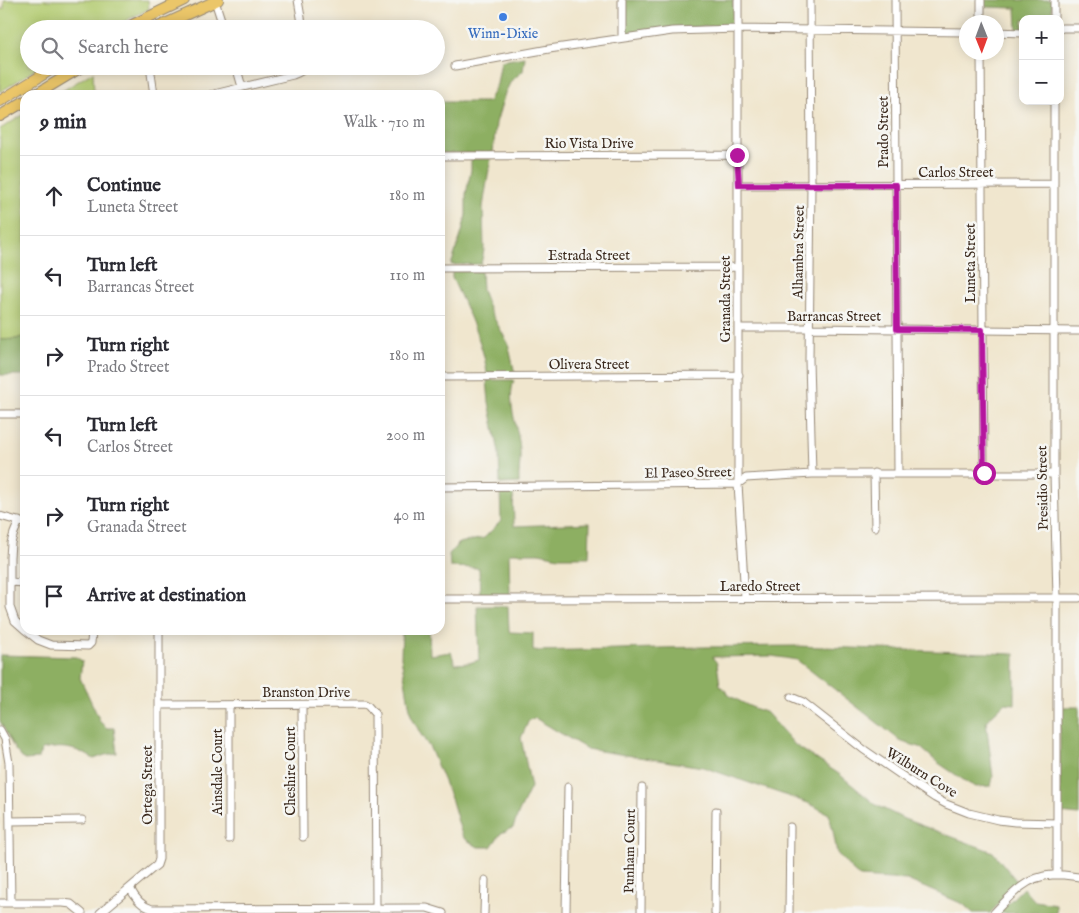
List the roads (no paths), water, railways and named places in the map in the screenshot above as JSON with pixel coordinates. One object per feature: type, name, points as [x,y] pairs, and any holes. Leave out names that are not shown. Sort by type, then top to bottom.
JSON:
[{"type":"highway","points":[[145,20],[184,0]]},
{"type":"highway","points":[[174,20],[216,1]]},
{"type":"highway","points":[[0,101],[42,75]]},
{"type":"highway","points":[[43,90],[68,75]]},
{"type":"highway","points":[[0,116],[20,104]]},
{"type":"street","points":[[298,0],[302,20]]},
{"type":"street","points":[[622,0],[622,38]]},
{"type":"street","name":"Granada Street","points":[[738,0],[738,484],[745,598]]},
{"type":"street","name":"Alhambra Street","points":[[810,0],[811,185],[809,360],[812,474]]},
{"type":"street","name":"Prado Street","points":[[896,0],[898,473]]},
{"type":"street","points":[[981,0],[981,15]]},
{"type":"street","points":[[1054,0],[1054,15]]},
{"type":"street","points":[[216,1],[221,20]]},
{"type":"street","points":[[1064,28],[1079,28]]},
{"type":"street","points":[[455,66],[672,31],[738,29],[959,32]]},
{"type":"street","points":[[1004,32],[1019,33]]},
{"type":"street","name":"Luneta Street","points":[[981,60],[984,473]]},
{"type":"street","points":[[151,75],[153,90]]},
{"type":"street","points":[[239,75],[242,86]]},
{"type":"street","points":[[228,90],[294,75]]},
{"type":"street","name":"Presidio Street","points":[[1054,105],[1057,875]]},
{"type":"street","name":"Rio Vista Drive","points":[[445,156],[737,155]]},
{"type":"street","name":"Carlos Street","points":[[739,185],[1054,184]]},
{"type":"street","name":"Estrada Street","points":[[445,268],[737,267]]},
{"type":"street","name":"Barrancas Street","points":[[738,328],[1079,330]]},
{"type":"street","name":"Olivera Street","points":[[445,377],[739,375]]},
{"type":"street","points":[[0,414],[20,414]]},
{"type":"street","points":[[874,473],[875,527]]},
{"type":"street","name":"El Paseo Street","points":[[445,487],[738,484],[746,478],[812,474],[1054,474]]},
{"type":"street","points":[[0,516],[20,521]]},
{"type":"street","points":[[20,525],[14,533],[11,543],[10,582],[10,607],[15,621],[20,626]]},
{"type":"street","points":[[10,582],[20,583]]},
{"type":"street","name":"Laredo Street","points":[[445,599],[1079,598]]},
{"type":"street","points":[[31,635],[51,645],[88,646],[91,643],[92,635]]},
{"type":"street","name":"Ortega Street","points":[[100,913],[156,865],[159,859],[159,635]]},
{"type":"street","name":"Wilburn Cove","points":[[791,698],[803,702],[863,749],[946,804],[969,813],[998,820],[1057,823]]},
{"type":"street","name":"Branston Drive","points":[[160,705],[365,704],[372,709],[375,714],[376,908]]},
{"type":"street","name":"Ainsdale Court","points":[[229,705],[230,839]]},
{"type":"street","name":"Cheshire Court","points":[[302,705],[302,837]]},
{"type":"street","points":[[0,730],[9,763],[10,903]]},
{"type":"street","points":[[566,913],[568,787]]},
{"type":"street","name":"Punham Court","points":[[641,913],[642,788]]},
{"type":"street","points":[[715,913],[716,811]]},
{"type":"street","points":[[10,821],[82,820]]},
{"type":"street","points":[[789,913],[790,827]]},
{"type":"street","points":[[994,913],[1021,886],[1040,877],[1057,875],[1079,877]]},
{"type":"street","points":[[484,913],[485,880]]},
{"type":"street","points":[[130,888],[142,905],[152,909],[287,911],[427,908],[443,913]]},
{"type":"street","points":[[0,903],[64,902],[71,904],[82,913]]},
{"type":"place","name":"Winn-Dixie","points":[[503,17]]}]
